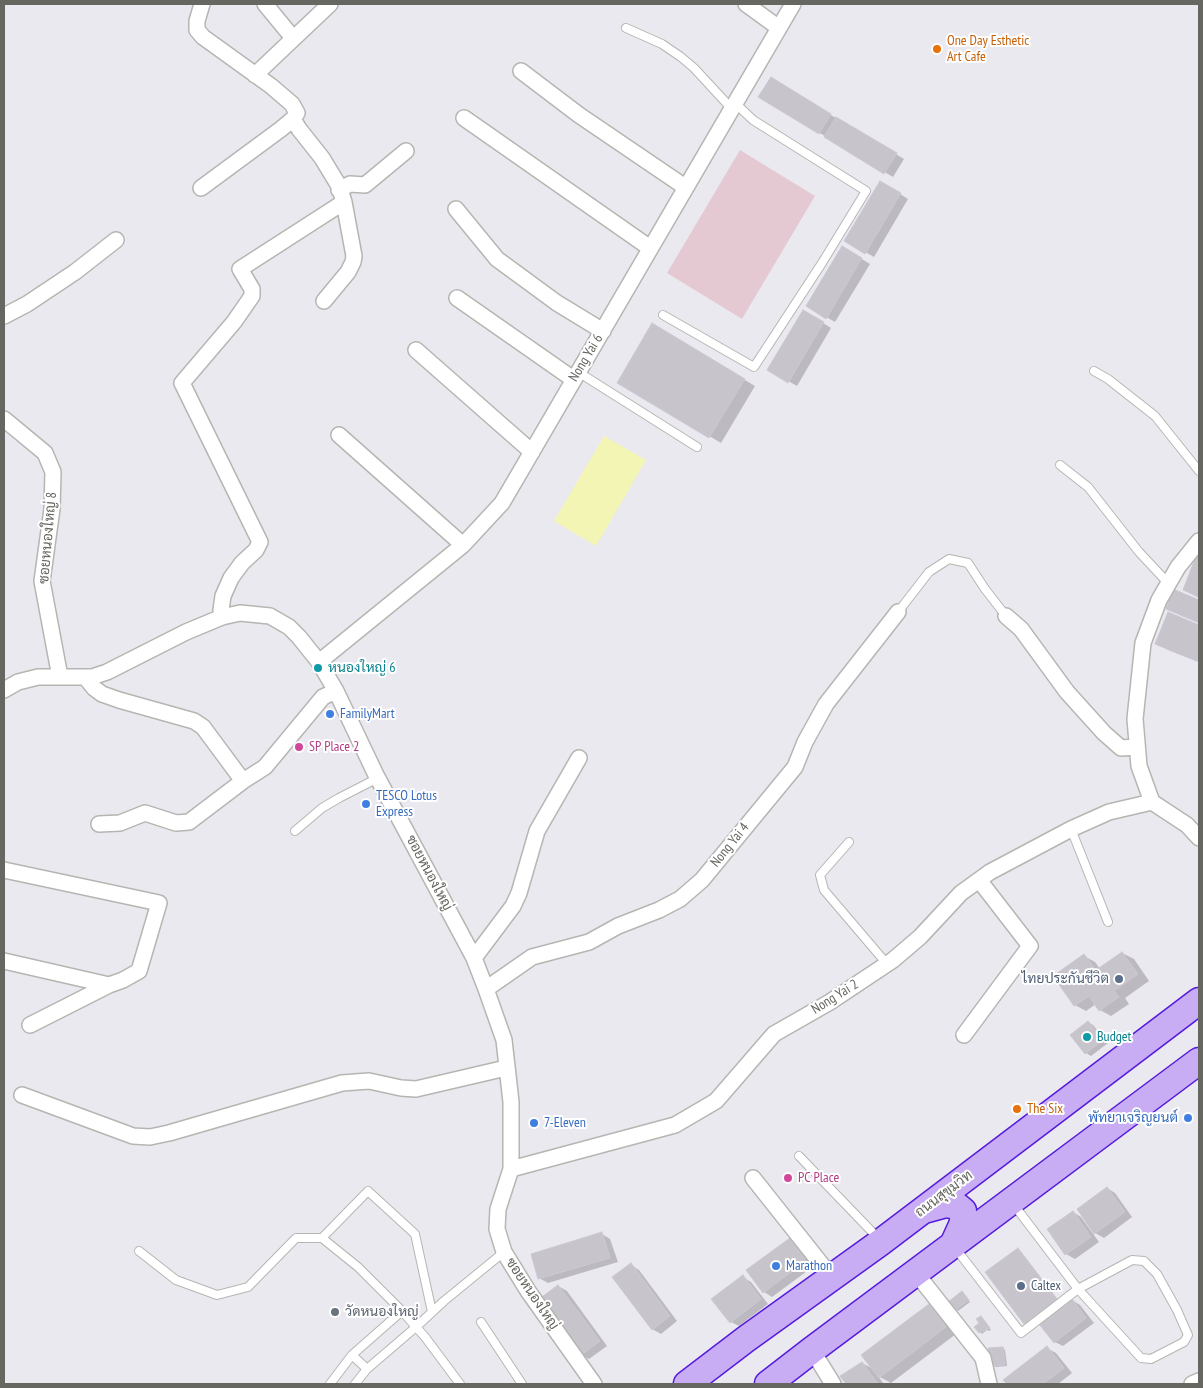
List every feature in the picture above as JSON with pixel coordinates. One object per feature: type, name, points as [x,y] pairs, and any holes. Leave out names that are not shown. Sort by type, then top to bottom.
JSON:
[{"type":"highway","name":"ถนนสุขุมวิท","points":[[687,1384],[1194,1014]]},
{"type":"highway","points":[[768,1384],[1199,1061]]},
{"type":"highway","points":[[923,1210],[946,1204],[957,1206],[962,1211],[963,1223],[952,1245]]},
{"type":"street","points":[[201,188],[293,119],[297,113],[292,104],[203,37],[197,30],[197,21],[202,4]]},
{"type":"street","points":[[265,4],[293,38]]},
{"type":"street","points":[[746,4],[779,28]]},
{"type":"street","name":"Nong Yai 6","points":[[320,662],[463,545],[502,503],[793,4]]},
{"type":"street","points":[[255,75],[321,7]]},
{"type":"street","points":[[522,71],[578,115],[685,187]]},
{"type":"street","points":[[464,118],[650,248]]},
{"type":"street","points":[[293,119],[322,158],[339,186],[353,248],[353,262],[348,272],[324,302]]},
{"type":"street","points":[[222,617],[223,596],[231,578],[242,563],[256,550],[260,542],[182,383],[234,322],[252,296],[252,289],[240,269],[342,196],[350,184],[365,185],[406,150]]},
{"type":"street","points":[[456,209],[497,259],[556,303],[603,331]]},
{"type":"street","points":[[4,316],[27,304],[75,272],[116,240]]},
{"type":"street","points":[[457,298],[576,375]]},
{"type":"street","points":[[416,350],[532,452]]},
{"type":"street","name":"ซอยหนองใหญ่ 8","points":[[4,419],[45,453],[53,472],[52,509],[42,581],[60,676]]},
{"type":"street","points":[[339,435],[463,545]]},
{"type":"street","points":[[1199,541],[1168,583],[1159,600],[1143,643],[1135,719],[1136,747],[1152,802],[1187,825],[1199,838]]},
{"type":"street","name":"Nong Yai 4","points":[[486,989],[532,957],[589,942],[618,926],[659,910],[680,899],[702,880],[795,767],[805,742],[826,704],[898,612]]},
{"type":"street","name":"ซอยหนองใหญ่","points":[[4,689],[32,678],[60,676],[86,678],[107,672],[186,632],[222,617],[240,613],[270,616],[288,627],[299,637],[320,662],[336,691],[378,778],[474,958],[504,1040],[511,1102],[511,1169],[498,1209],[497,1229],[504,1252],[528,1291],[594,1384]]},
{"type":"street","points":[[1006,616],[1020,629],[1067,692],[1104,733],[1121,748],[1136,747]]},
{"type":"street","points":[[86,678],[102,694],[194,721],[203,727],[243,781]]},
{"type":"street","points":[[99,824],[120,823],[145,813],[176,823],[189,822],[243,781],[265,767],[323,697],[336,691]]},
{"type":"street","points":[[474,958],[513,906],[519,894],[537,831],[579,758]]},
{"type":"street","name":"Nong Yai 2","points":[[511,1169],[675,1124],[716,1100],[774,1034],[830,1002],[887,964],[920,937],[961,893],[990,872],[1071,829],[1110,812],[1152,802]]},
{"type":"street","points":[[4,870],[159,903],[139,971],[30,1026]]},
{"type":"street","points":[[964,1035],[1030,946],[979,880]]},
{"type":"street","points":[[4,961],[109,985]]},
{"type":"street","points":[[22,1095],[133,1136],[150,1137],[342,1082],[370,1081],[400,1088],[416,1089],[506,1068]]},
{"type":"street","points":[[753,1178],[822,1264],[830,1279]]},
{"type":"street","points":[[916,1272],[983,1358],[989,1384]]},
{"type":"street","points":[[812,1350],[834,1384]]},
{"type":"street","points":[[1192,1384],[1199,1381]]},
{"type":"lane","points":[[626,28],[662,44],[681,57],[733,105],[753,120],[866,191],[822,263],[754,367],[663,315]]},
{"type":"lane","points":[[1094,371],[1108,379],[1155,416],[1199,471]]},
{"type":"lane","points":[[576,375],[697,447]]},
{"type":"lane","points":[[1060,465],[1088,487],[1139,552],[1168,583]]},
{"type":"lane","points":[[898,612],[929,572],[949,559],[968,563],[1006,616]]},
{"type":"lane","points":[[295,831],[322,808],[378,778]]},
{"type":"lane","points":[[1071,829],[1108,922]]},
{"type":"lane","points":[[849,842],[820,875],[824,890],[887,964]]},
{"type":"lane","points":[[799,1156],[881,1242]]},
{"type":"lane","points":[[322,1238],[368,1191],[415,1234],[432,1312]]},
{"type":"lane","points":[[952,1245],[1021,1333],[1078,1289],[1132,1260],[1144,1261],[1157,1274],[1177,1310],[1188,1335],[1184,1342],[1151,1359],[1141,1358],[1078,1289],[1011,1201]]},
{"type":"lane","points":[[139,1251],[176,1280],[217,1295],[248,1287],[296,1238],[322,1238],[358,1267],[402,1311],[458,1383]]},
{"type":"lane","points":[[355,1384],[367,1369],[504,1252]]},
{"type":"lane","points":[[330,1384],[352,1355],[402,1311]]},
{"type":"lane","points":[[481,1322],[522,1384]]},
{"type":"lane","points":[[352,1355],[367,1369]]},
{"type":"shaded area","points":[[740,150],[815,196],[742,319],[667,273]]},
{"type":"shaded area","points":[[604,436],[646,460],[596,546],[554,521]]},
{"type":"building","points":[[771,77],[831,114],[819,134],[758,97]]},
{"type":"building","points":[[836,117],[897,153],[884,174],[824,137]]},
{"type":"building","points":[[880,181],[901,193],[865,254],[844,241]]},
{"type":"building","points":[[842,246],[862,258],[826,319],[806,306]]},
{"type":"building","points":[[803,310],[824,322],[788,383],[767,370]]},
{"type":"building","points":[[652,323],[745,379],[709,438],[617,383]]},
{"type":"building","points":[[1196,556],[1199,557],[1199,597],[1183,590]]},
{"type":"building","points":[[1173,589],[1199,600],[1199,623],[1166,609]]},
{"type":"building","points":[[1168,612],[1199,625],[1199,662],[1155,644]]},
{"type":"building","points":[[1122,952],[1138,974],[1114,991],[1119,997],[1099,1011],[1089,996],[1074,1006],[1053,976],[1084,954],[1096,970]]},
{"type":"building","name":"Budget","points":[[1088,1021],[1103,1040],[1085,1054],[1070,1035]]},
{"type":"building","points":[[1107,1187],[1125,1212],[1094,1234],[1077,1209]]},
{"type":"building","points":[[1073,1211],[1091,1237],[1065,1255],[1047,1229]]},
{"type":"building","points":[[602,1232],[610,1258],[538,1279],[531,1254]]},
{"type":"building","name":"Marathon","points":[[790,1238],[806,1261],[763,1293],[746,1270]]},
{"type":"building","name":"Caltex","points":[[1018,1248],[1057,1299],[1024,1324],[985,1272]]},
{"type":"building","points":[[631,1263],[670,1316],[652,1330],[612,1277]]},
{"type":"building","points":[[743,1275],[761,1299],[730,1323],[711,1299]]},
{"type":"building","points":[[558,1285],[600,1341],[580,1356],[539,1299]]},
{"type":"building","points":[[962,1291],[969,1300],[955,1310],[948,1302]]},
{"type":"building","points":[[1072,1299],[1086,1318],[1054,1343],[1039,1324]]},
{"type":"building","points":[[929,1304],[946,1327],[879,1378],[861,1355]]},
{"type":"building","points":[[981,1316],[990,1328],[979,1333],[974,1327],[979,1323],[976,1319]]},
{"type":"building","points":[[1047,1346],[1064,1368],[1043,1384],[1007,1384],[1003,1380]]},
{"type":"building","points":[[1003,1347],[1005,1365],[992,1366],[988,1348]]},
{"type":"building","points":[[862,1362],[878,1384],[846,1384],[840,1376]]},
{"type":"place","name":"One Day Esthetic Art Cafe","points":[[937,49]]},
{"type":"place","name":"หนองใหญ่ 6","points":[[318,668]]},
{"type":"place","name":"FamilyMart","points":[[330,714]]},
{"type":"place","name":"SP Place 2","points":[[299,747]]},
{"type":"place","name":"TESCO Lotus Express","points":[[366,804]]},
{"type":"place","name":"ไทยประกันชีวิต","points":[[1119,979]]},
{"type":"place","name":"Budget","points":[[1087,1037]]},
{"type":"place","name":"The Six","points":[[1017,1109]]},
{"type":"place","name":"พัทยาเจริญยนต์","points":[[1188,1118]]},
{"type":"place","name":"7-Eleven","points":[[534,1123]]},
{"type":"place","name":"PC Place","points":[[788,1178]]},
{"type":"place","name":"Marathon","points":[[776,1266]]},
{"type":"place","name":"Caltex","points":[[1021,1286]]},
{"type":"place","name":"วัดหนองใหญ่","points":[[335,1312]]}]
